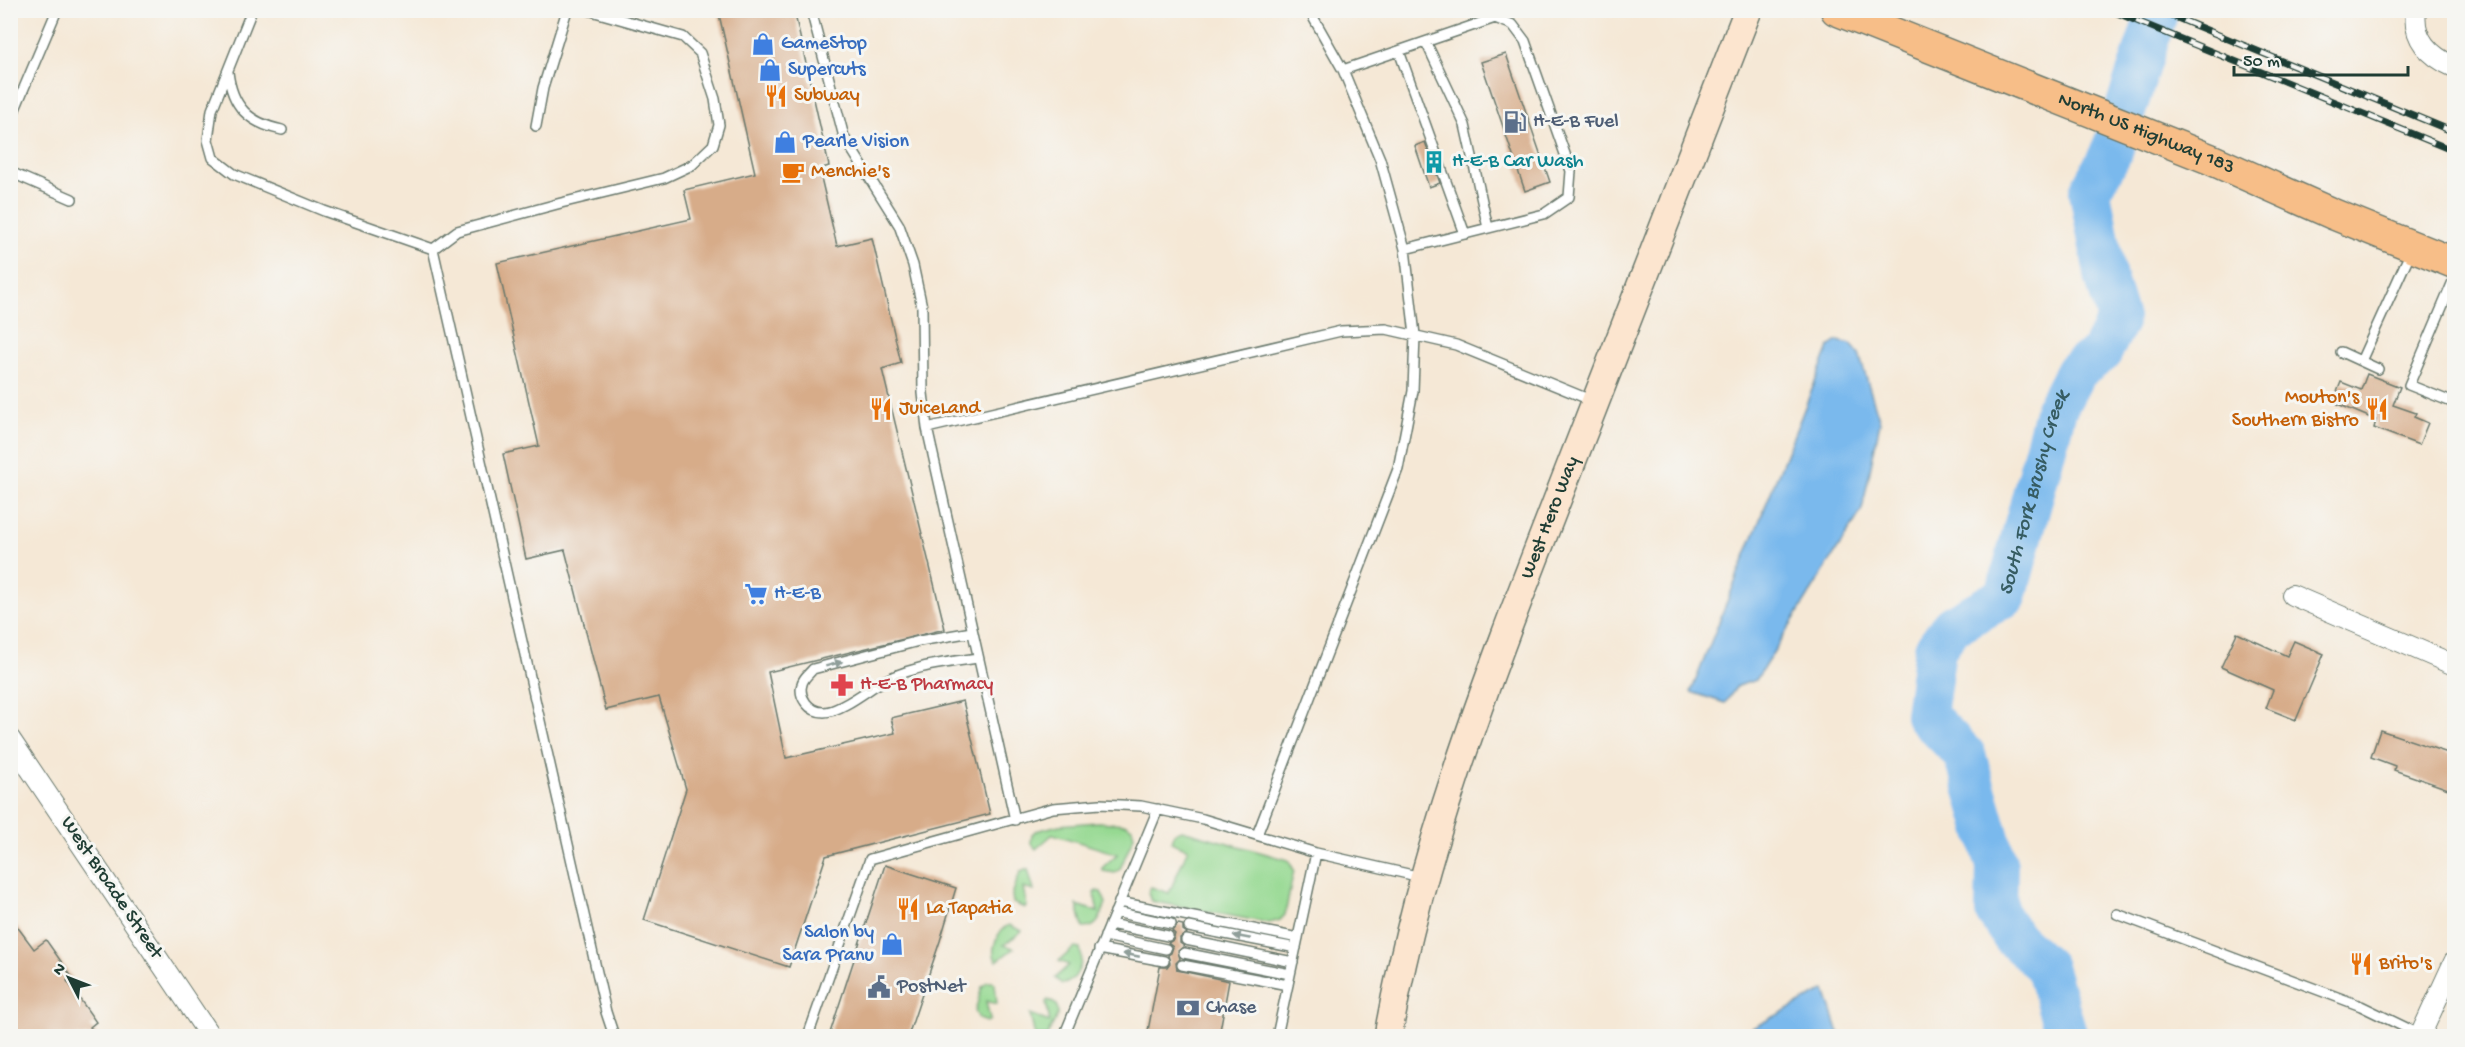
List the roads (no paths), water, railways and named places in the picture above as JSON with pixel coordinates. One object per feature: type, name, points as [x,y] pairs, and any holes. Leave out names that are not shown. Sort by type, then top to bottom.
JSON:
[{"type":"main road","name":"West Hero Way","points":[[1388,1036],[1423,878],[1450,787],[1503,638],[1748,10]]},
{"type":"main road","name":"North US Highway 183","points":[[1836,10],[2210,159],[2454,263]]},
{"type":"street","points":[[2416,10],[2418,36],[2426,49],[2440,61],[2454,67]]},
{"type":"street","points":[[2292,595],[2454,665]]},
{"type":"street","name":"West Broade Street","points":[[10,739],[210,1036]]},
{"type":"street","points":[[2422,1036],[2454,962]]},
{"type":"lane","points":[[10,121],[57,10]]},
{"type":"lane","points":[[252,10],[212,111],[207,140],[213,158],[234,174],[324,211],[433,249]]},
{"type":"lane","points":[[536,126],[543,88],[567,10]]},
{"type":"lane","points":[[433,249],[457,231],[561,202],[664,178],[692,165],[713,145],[719,125],[715,99],[700,53],[683,37],[588,10]]},
{"type":"lane","points":[[811,10],[843,137],[899,225],[913,265],[922,307],[923,393],[927,428],[1015,820]]},
{"type":"lane","points":[[1257,835],[1398,469],[1413,391],[1415,335],[1405,249],[1380,159],[1343,70],[1309,10]]},
{"type":"lane","points":[[1343,70],[1495,18],[1513,26],[1524,41],[1571,171],[1569,197],[1544,214],[1405,249]]},
{"type":"lane","points":[[1426,42],[1465,125],[1488,228]]},
{"type":"lane","points":[[1399,51],[1465,234]]},
{"type":"lane","points":[[228,70],[230,87],[237,105],[247,115],[267,127],[282,130]]},
{"type":"lane","points":[[10,172],[72,199]]},
{"type":"lane","points":[[2361,361],[2413,246]]},
{"type":"lane","points":[[433,249],[603,1001],[614,1036]]},
{"type":"lane","points":[[2454,279],[2409,385],[2454,403]]},
{"type":"lane","points":[[927,428],[1341,331],[1386,329],[1456,345],[1596,402]]},
{"type":"lane","points":[[2341,352],[2378,369]]},
{"type":"lane","points":[[972,632],[919,641],[813,669],[802,681],[800,694],[808,706],[824,712],[843,706],[885,680],[923,666],[978,658]]},
{"type":"lane","points":[[808,1036],[870,858],[1053,808],[1100,804],[1158,809],[1203,819],[1316,853],[1423,878]]},
{"type":"lane","points":[[1064,1036],[1158,809]]},
{"type":"lane","points":[[1277,1036],[1316,853]]},
{"type":"lane","points":[[1119,902],[1298,938]]},
{"type":"lane","points":[[1115,912],[1171,924]]},
{"type":"lane","points":[[2117,914],[2361,1006],[2422,1036]]},
{"type":"lane","points":[[1110,924],[1168,936]]},
{"type":"lane","points":[[1189,927],[1296,948]]},
{"type":"lane","points":[[1105,936],[1166,949]]},
{"type":"lane","points":[[1186,940],[1293,962]]},
{"type":"lane","points":[[1099,949],[1164,961]]},
{"type":"lane","points":[[1184,953],[1290,974]]},
{"type":"lane","points":[[1182,965],[1288,985]]},
{"type":"water","points":[[1838,341],[1851,344],[1859,354],[1880,422],[1862,510],[1756,680],[1737,686],[1725,703],[1691,692],[1829,347]]},
{"type":"water","points":[[1825,990],[1840,1036],[1737,1036]]},
{"type":"waterway","name":"South Fork Brushy Creek","points":[[2067,1036],[2046,967],[2013,937],[1996,911],[1997,866],[1965,755],[1926,715],[1935,649],[1952,626],[2006,596],[2056,409],[2076,371],[2101,353],[2118,319],[2106,279],[2090,192],[2112,151],[2158,10]]},
{"type":"railway","points":[[2110,10],[2454,151]]},
{"type":"railway","points":[[2158,10],[2454,132]]},
{"type":"place","name":"GameStop","points":[[763,44]]},
{"type":"place","name":"Supercuts","points":[[770,70]]},
{"type":"place","name":"Subway","points":[[776,96]]},
{"type":"place","name":"H-E-B Fuel","points":[[1515,122]]},
{"type":"place","name":"Pearle Vision","points":[[785,142]]},
{"type":"place","name":"H-E-B Car Wash","points":[[1434,162]]},
{"type":"place","name":"Menchie's","points":[[793,172]]},
{"type":"place","name":"JuiceLand","points":[[881,409]]},
{"type":"place","name":"Mouton's Southern Bistro","points":[[2377,409]]},
{"type":"place","name":"H-E-B","points":[[756,594]]},
{"type":"place","name":"H-E-B Pharmacy","points":[[842,685]]},
{"type":"place","name":"La Tapatia","points":[[908,909]]},
{"type":"place","name":"Salon by Sara Pranu","points":[[892,944]]},
{"type":"place","name":"Brito's","points":[[2361,964]]},
{"type":"place","name":"PostNet","points":[[879,987]]},
{"type":"place","name":"Chase","points":[[1188,1008]]}]
